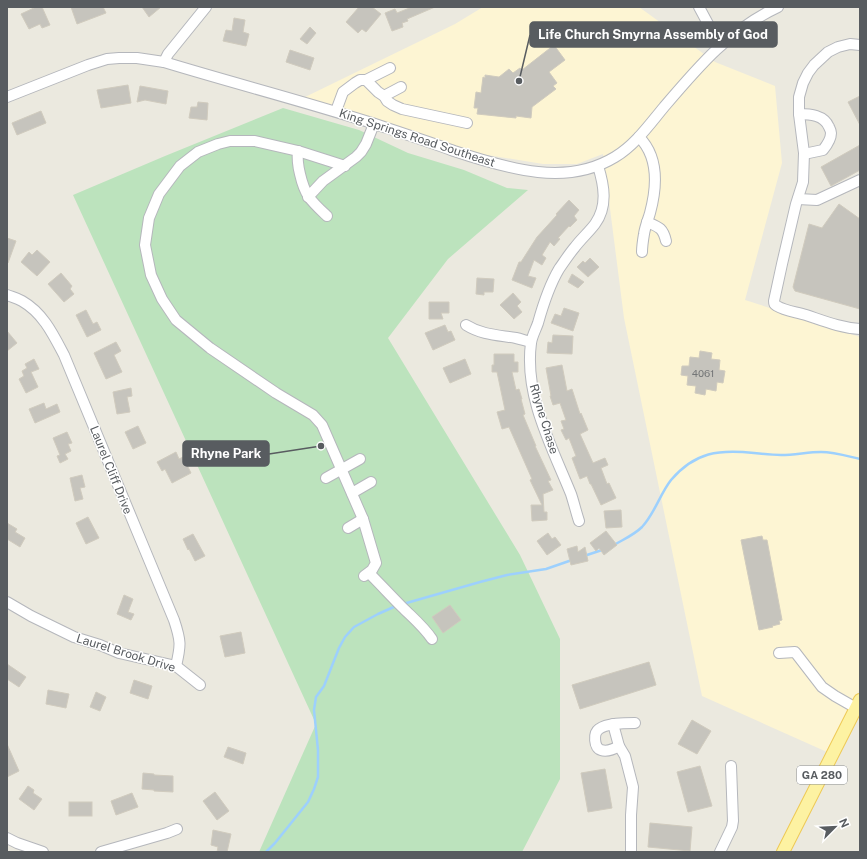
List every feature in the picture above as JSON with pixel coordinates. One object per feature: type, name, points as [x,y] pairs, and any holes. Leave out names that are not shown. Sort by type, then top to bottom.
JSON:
[{"type":"main road","name":"GA 280","points":[[783,852],[858,704]]},
{"type":"street","points":[[164,62],[168,54],[206,7]]},
{"type":"street","points":[[699,7],[721,45]]},
{"type":"street","name":"King Springs Road Southeast","points":[[7,97],[88,65],[119,58],[137,58],[164,62],[336,111],[475,158],[502,165],[540,173],[577,172],[598,166],[624,150],[639,137],[695,71],[721,45],[758,18],[778,7]]},
{"type":"street","points":[[860,45],[850,44],[838,47],[828,52],[814,65],[803,83],[799,97],[799,114],[804,154],[803,182],[774,301],[776,306],[783,309],[849,328],[860,329]]},
{"type":"street","points":[[336,111],[343,92],[360,80],[366,80],[390,68]]},
{"type":"street","points":[[366,80],[384,96],[387,101],[402,109],[467,123]]},
{"type":"street","points":[[384,96],[401,87]]},
{"type":"street","points":[[799,114],[810,114],[820,118],[827,124],[831,132],[829,142],[823,150],[804,154]]},
{"type":"street","points":[[308,197],[323,181],[361,152],[374,124]]},
{"type":"street","points":[[639,137],[650,152],[654,165],[656,183],[644,235],[642,252]]},
{"type":"street","points":[[344,166],[298,151],[255,141],[230,141],[218,144],[198,152],[180,166],[159,194],[149,218],[145,245],[151,275],[162,299],[176,320],[210,348],[276,393],[313,415],[322,425],[363,519],[376,563],[372,570],[366,574],[407,611],[426,630],[432,639]]},
{"type":"street","points":[[298,151],[297,160],[304,188],[308,197],[327,216]]},
{"type":"street","name":"Rhyne Chase","points":[[579,521],[537,406],[531,382],[531,342],[552,281],[575,246],[598,218],[604,198],[604,192],[598,166]]},
{"type":"street","points":[[798,199],[816,200],[860,180]]},
{"type":"street","points":[[647,222],[660,227],[666,241]]},
{"type":"street","name":"Laurel Cliff Drive","points":[[7,295],[22,301],[38,313],[50,328],[64,355],[174,620],[180,642],[176,666]]},
{"type":"street","points":[[466,325],[484,333],[531,342]]},
{"type":"street","points":[[326,478],[360,459]]},
{"type":"street","points":[[352,493],[371,482]]},
{"type":"street","points":[[348,528],[363,519]]},
{"type":"street","name":"Laurel Brook Drive","points":[[7,602],[31,616],[74,637],[119,653],[176,666],[200,685]]},
{"type":"street","points":[[779,653],[795,652],[822,688],[835,696],[858,704]]},
{"type":"street","points":[[619,746],[608,750],[598,748],[595,738],[596,731],[599,728],[613,724],[635,723]]},
{"type":"street","points":[[613,724],[619,746],[625,756],[633,787],[631,852]]},
{"type":"street","points":[[720,852],[732,828],[733,821],[731,766]]},
{"type":"street","points":[[101,852],[177,829]]},
{"type":"street","points":[[7,838],[43,852]]},
{"type":"shaded area","points":[[483,7],[639,7],[715,62],[775,86],[782,163],[745,300],[860,337],[860,689],[827,752],[702,696],[624,318],[603,154],[577,164],[543,164],[475,153],[301,99],[455,24]]},
{"type":"green space","points":[[283,108],[359,130],[408,153],[464,170],[507,188],[528,190],[448,259],[388,338],[520,555],[560,639],[560,779],[522,852],[259,852],[316,724],[73,195]]},
{"type":"building","points":[[36,7],[42,7],[50,25],[42,28],[40,24],[29,29],[21,14]]},
{"type":"building","points":[[71,7],[103,7],[106,13],[77,24]]},
{"type":"building","points":[[142,7],[161,7],[149,17]]},
{"type":"building","points":[[359,7],[372,7],[381,14],[366,32],[362,29],[358,33],[346,22]]},
{"type":"building","points":[[412,7],[435,7],[407,19],[408,21],[402,23],[403,27],[392,31],[385,13],[395,9],[397,13]]},
{"type":"building","points":[[234,18],[245,20],[243,32],[249,34],[246,46],[223,41],[226,30],[232,31]]},
{"type":"building","points":[[310,27],[316,33],[307,44],[300,39]]},
{"type":"building","points":[[554,45],[565,60],[549,72],[557,83],[553,86],[556,89],[532,107],[531,118],[477,114],[478,108],[474,108],[476,92],[481,93],[483,77],[485,78],[485,75],[499,77],[509,69],[513,73],[520,68],[522,70]]},
{"type":"building","points":[[290,50],[314,58],[310,70],[286,62]]},
{"type":"building","points":[[128,85],[131,103],[101,108],[97,90]]},
{"type":"building","points":[[140,86],[168,91],[166,104],[145,100],[137,102]]},
{"type":"building","points":[[860,96],[860,125],[848,102]]},
{"type":"building","points":[[198,102],[208,103],[207,120],[189,118],[191,107],[197,107]]},
{"type":"building","points":[[41,111],[46,123],[17,135],[12,123]]},
{"type":"building","points":[[860,145],[860,170],[831,186],[821,167]]},
{"type":"building","points":[[569,200],[579,210],[574,216],[577,220],[558,238],[560,239],[554,246],[550,242],[542,255],[546,258],[542,265],[534,260],[528,276],[536,278],[532,288],[512,280],[519,262],[521,262],[537,237]]},
{"type":"building","points":[[839,204],[860,219],[860,309],[795,291],[793,287],[809,224],[822,228]]},
{"type":"building","points":[[7,238],[16,241],[8,263],[7,263]]},
{"type":"building","points":[[37,250],[50,262],[37,276],[21,262],[29,252],[32,255]]},
{"type":"building","points":[[590,258],[599,267],[588,277],[577,267],[583,261],[585,263]]},
{"type":"building","points":[[61,273],[72,286],[70,289],[74,294],[64,302],[48,284]]},
{"type":"building","points":[[572,274],[584,282],[578,288],[568,282]]},
{"type":"building","points":[[477,278],[494,279],[493,292],[484,292],[484,295],[476,294]]},
{"type":"building","points":[[513,293],[521,302],[517,306],[522,312],[514,319],[500,305]]},
{"type":"building","points":[[429,302],[449,302],[449,313],[441,313],[443,319],[429,319]]},
{"type":"building","points":[[564,308],[579,313],[573,331],[551,323],[555,314],[561,316]]},
{"type":"building","points":[[86,310],[93,324],[97,322],[101,330],[87,337],[76,315]]},
{"type":"building","points":[[445,325],[448,332],[451,331],[455,340],[433,350],[425,333]]},
{"type":"building","points":[[7,331],[17,343],[7,351]]},
{"type":"building","points":[[553,335],[573,336],[572,354],[547,353],[548,342],[552,343]]},
{"type":"building","points":[[116,342],[121,351],[114,355],[122,372],[106,379],[94,353]]},
{"type":"building","points":[[700,351],[712,353],[711,359],[720,360],[719,370],[725,371],[723,383],[717,382],[716,391],[706,389],[705,395],[695,393],[696,386],[687,385],[688,376],[681,375],[682,366],[689,366],[690,357],[699,358]]},
{"type":"building","points":[[494,354],[514,354],[514,362],[518,362],[518,372],[512,372],[516,390],[519,389],[525,414],[523,415],[535,446],[551,480],[548,481],[553,490],[543,494],[544,512],[547,512],[547,520],[532,521],[531,505],[542,505],[530,480],[532,479],[509,427],[502,429],[497,412],[505,410],[497,372],[492,372],[492,365],[494,365]]},
{"type":"building","points":[[34,359],[39,369],[31,372],[38,387],[26,393],[19,379],[24,376],[22,371],[27,368],[25,364]]},
{"type":"building","points":[[465,359],[471,374],[450,383],[443,368]]},
{"type":"building","points":[[562,365],[567,391],[572,389],[580,414],[581,413],[588,430],[580,434],[593,463],[605,458],[608,465],[601,468],[607,484],[609,483],[616,498],[601,505],[587,476],[580,479],[572,458],[576,456],[569,438],[566,440],[561,430],[564,429],[561,421],[566,420],[560,403],[553,405],[550,396],[546,368]]},
{"type":"building","points":[[131,388],[132,396],[127,397],[130,412],[117,414],[113,392]]},
{"type":"building","points":[[44,403],[46,409],[57,404],[60,412],[35,423],[29,409]]},
{"type":"building","points":[[138,426],[146,443],[133,449],[125,432]]},
{"type":"building","points":[[67,432],[72,443],[68,444],[71,451],[65,454],[68,459],[60,463],[57,456],[60,455],[53,438]]},
{"type":"building","points":[[176,452],[179,459],[183,457],[191,473],[172,483],[165,469],[162,471],[157,462]]},
{"type":"building","points":[[82,475],[85,487],[80,488],[83,499],[75,501],[70,478]]},
{"type":"building","points":[[621,510],[622,527],[606,528],[604,511]]},
{"type":"building","points":[[88,517],[99,538],[86,544],[76,523]]},
{"type":"building","points":[[7,523],[17,529],[15,532],[25,538],[20,547],[7,539]]},
{"type":"building","points":[[606,531],[617,545],[604,555],[599,548],[596,551],[590,543]]},
{"type":"building","points":[[548,533],[552,539],[555,537],[561,545],[547,555],[537,541]]},
{"type":"building","points":[[193,534],[205,556],[195,561],[183,539]]},
{"type":"building","points":[[762,536],[763,540],[767,540],[782,620],[779,621],[780,624],[759,630],[741,540]]},
{"type":"building","points":[[577,546],[578,552],[585,547],[588,561],[571,565],[567,549]]},
{"type":"building","points":[[124,595],[133,599],[128,612],[134,614],[131,620],[117,614]]},
{"type":"building","points":[[450,605],[461,620],[443,633],[432,617]]},
{"type":"building","points":[[241,632],[245,653],[225,657],[220,636]]},
{"type":"building","points":[[649,662],[656,685],[580,709],[572,685]]},
{"type":"building","points":[[7,664],[26,677],[19,687],[7,679]]},
{"type":"building","points":[[134,680],[152,686],[148,699],[130,693]]},
{"type":"building","points":[[48,690],[69,694],[66,708],[46,704]]},
{"type":"building","points":[[96,692],[106,697],[100,711],[90,707]]},
{"type":"building","points":[[692,720],[711,731],[697,754],[678,744]]},
{"type":"building","points":[[7,744],[19,771],[7,777]]},
{"type":"building","points":[[228,747],[246,753],[243,764],[224,757]]},
{"type":"building","points":[[700,766],[712,806],[688,812],[677,772]]},
{"type":"building","points":[[605,769],[612,808],[588,812],[581,773]]},
{"type":"building","points":[[143,773],[173,776],[173,792],[142,789]]},
{"type":"building","points":[[28,786],[34,790],[33,793],[42,799],[34,810],[19,799]]},
{"type":"building","points":[[215,792],[229,811],[217,820],[203,801]]},
{"type":"building","points":[[132,793],[138,807],[116,815],[111,801]]},
{"type":"building","points":[[69,802],[92,802],[92,816],[69,816]]},
{"type":"building","points":[[650,823],[692,827],[690,851],[648,847]]},
{"type":"building","points":[[213,830],[231,834],[227,852],[217,852],[218,847],[211,845]]},
{"type":"waterway","points":[[614,545],[632,535],[647,522],[667,485],[680,471],[689,463],[708,454],[719,452],[741,452],[791,455],[821,452],[836,453],[860,459]]},
{"type":"waterway","points":[[584,556],[602,550]]},
{"type":"waterway","points":[[403,604],[507,575],[546,569],[572,560]]},
{"type":"waterway","points":[[266,852],[308,802],[314,789],[318,777],[318,750],[314,710],[316,697],[324,686],[339,648],[345,637],[354,627],[396,606]]},
{"type":"place","name":"Life Church Smyrna Assembly of God","points":[[519,81]]},
{"type":"place","name":"Rhyne Park","points":[[321,446]]}]
